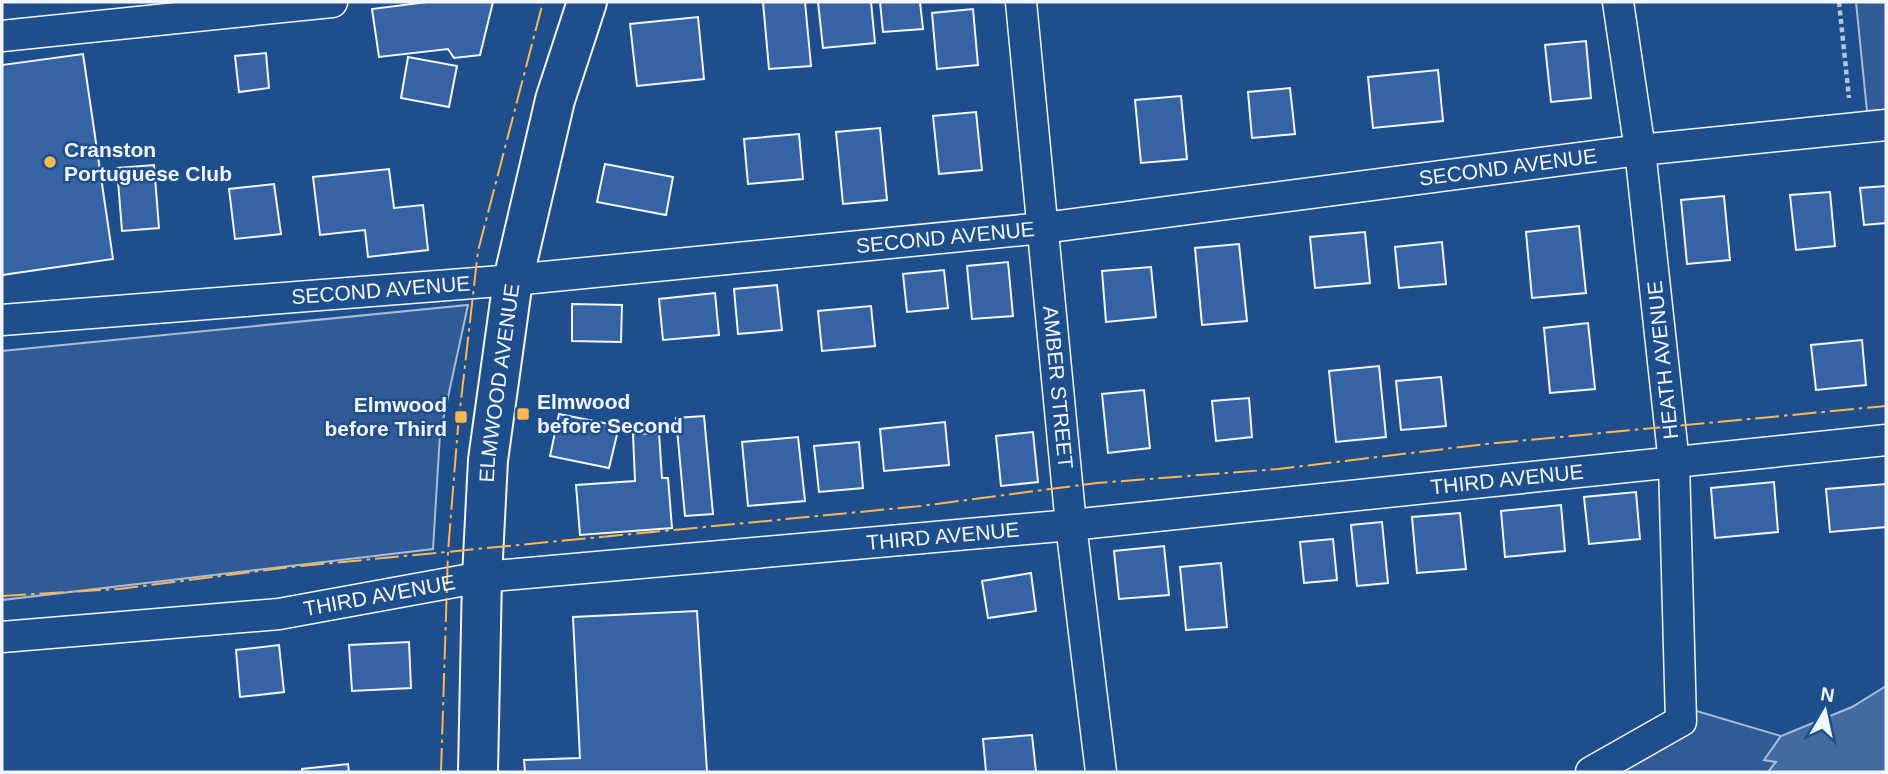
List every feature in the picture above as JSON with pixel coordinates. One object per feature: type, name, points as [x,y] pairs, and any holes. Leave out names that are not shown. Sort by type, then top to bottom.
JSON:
[{"type":"main road","name":"ELMWOOD AVENUE","points":[[478,772],[482,577],[488,460],[513,280],[555,100],[587,2]]},
{"type":"street","points":[[2,36],[332,2]]},
{"type":"street","name":"AMBER STREET","points":[[1021,2],[1071,525],[1101,772]]},
{"type":"street","name":"HEATH AVENUE","points":[[1591,772],[1681,721],[1674,463],[1640,150],[1618,2]]},
{"type":"street","name":"SECOND AVENUE","points":[[2,320],[513,280],[1043,228],[1640,150],[1886,125]]},
{"type":"street","name":"THIRD AVENUE","points":[[2,637],[279,614],[482,577],[1071,525],[1886,440]]},
{"type":"path","points":[[1839,2],[1850,104]]},
{"type":"shaded area","points":[[1856,2],[1886,2],[1886,110],[1867,111]]},
{"type":"shaded area","points":[[468,305],[440,434],[433,549],[2,600],[2,351]]},
{"type":"shaded area","points":[[1886,686],[1886,772],[1768,772],[1776,762],[1764,760],[1781,736],[1852,707]]},
{"type":"shaded area","points":[[1673,704],[1781,736],[1765,760],[1776,762],[1768,772],[1617,772]]},
{"type":"building","points":[[427,2],[493,2],[480,55],[454,58],[448,49],[379,57],[372,9]]},
{"type":"building","points":[[763,2],[805,2],[811,66],[769,69]]},
{"type":"building","points":[[818,2],[871,2],[875,43],[823,48]]},
{"type":"building","points":[[880,2],[920,2],[923,29],[883,32]]},
{"type":"building","points":[[973,9],[978,65],[937,69],[932,13]]},
{"type":"building","points":[[698,17],[704,79],[637,86],[630,24]]},
{"type":"building","points":[[1586,41],[1591,98],[1551,102],[1545,45]]},
{"type":"building","points":[[266,53],[269,88],[239,92],[235,56]]},
{"type":"building","name":"Cranston Portuguese Club","points":[[83,54],[113,259],[2,275],[2,65]]},
{"type":"building","points":[[408,57],[457,66],[449,107],[401,98]]},
{"type":"building","points":[[1438,70],[1443,121],[1373,128],[1368,77]]},
{"type":"building","points":[[1290,88],[1295,134],[1252,138],[1248,92]]},
{"type":"building","points":[[1181,96],[1187,159],[1141,163],[1135,100]]},
{"type":"building","points":[[976,112],[982,170],[939,174],[933,116]]},
{"type":"building","points":[[880,128],[887,200],[843,204],[836,132]]},
{"type":"building","points":[[799,134],[803,179],[748,184],[744,139]]},
{"type":"building","points":[[605,164],[673,177],[666,215],[597,202]]},
{"type":"building","points":[[154,165],[159,228],[122,231],[117,168]]},
{"type":"building","points":[[389,169],[394,208],[423,205],[428,250],[368,257],[365,230],[320,235],[313,177]]},
{"type":"building","points":[[274,184],[281,234],[235,239],[229,189]]},
{"type":"building","points":[[1886,186],[1886,223],[1864,225],[1860,188]]},
{"type":"building","points":[[1830,192],[1835,246],[1796,250],[1790,195]]},
{"type":"building","points":[[1724,196],[1730,260],[1687,264],[1681,200]]},
{"type":"building","points":[[1579,226],[1586,293],[1532,298],[1526,232]]},
{"type":"building","points":[[1365,232],[1370,283],[1315,288],[1310,237]]},
{"type":"building","points":[[1442,242],[1446,284],[1399,288],[1395,247]]},
{"type":"building","points":[[1239,244],[1247,321],[1202,325],[1195,248]]},
{"type":"building","points":[[1008,262],[1013,316],[972,319],[967,266]]},
{"type":"building","points":[[1151,267],[1156,317],[1106,322],[1102,271]]},
{"type":"building","points":[[944,270],[948,308],[907,312],[903,274]]},
{"type":"building","points":[[777,285],[782,330],[738,334],[734,289]]},
{"type":"building","points":[[715,293],[719,335],[663,340],[659,299]]},
{"type":"building","points":[[572,304],[622,305],[621,342],[572,341]]},
{"type":"building","points":[[871,306],[875,346],[822,351],[818,311]]},
{"type":"building","points":[[1588,323],[1595,389],[1550,393],[1544,328]]},
{"type":"building","points":[[1862,340],[1866,385],[1816,390],[1811,345]]},
{"type":"building","points":[[1379,366],[1386,437],[1336,442],[1329,371]]},
{"type":"building","points":[[1441,377],[1446,426],[1401,430],[1396,381]]},
{"type":"building","points":[[1144,390],[1150,448],[1108,453],[1102,394]]},
{"type":"building","points":[[1249,398],[1252,437],[1216,441],[1212,401]]},
{"type":"building","points":[[559,414],[619,426],[609,468],[550,456]]},
{"type":"building","points":[[704,416],[713,514],[685,516],[676,418]]},
{"type":"building","points":[[945,422],[949,465],[884,471],[880,429]]},
{"type":"building","points":[[1033,432],[1038,482],[1001,486],[996,436]]},
{"type":"building","points":[[659,433],[662,478],[668,478],[672,528],[580,535],[576,485],[635,481],[633,434]]},
{"type":"building","points":[[798,437],[805,501],[748,506],[742,442]]},
{"type":"building","points":[[859,442],[863,488],[819,492],[814,446]]},
{"type":"building","points":[[1774,482],[1778,532],[1715,538],[1711,488]]},
{"type":"building","points":[[1886,484],[1886,527],[1830,532],[1826,489]]},
{"type":"building","points":[[1636,492],[1640,539],[1589,544],[1584,497]]},
{"type":"building","points":[[1561,505],[1565,551],[1505,557],[1501,511]]},
{"type":"building","points":[[1460,513],[1466,569],[1417,573],[1412,517]]},
{"type":"building","points":[[1382,522],[1388,583],[1357,586],[1351,525]]},
{"type":"building","points":[[1333,539],[1337,580],[1304,583],[1300,542]]},
{"type":"building","points":[[1164,546],[1169,595],[1119,599],[1114,551]]},
{"type":"building","points":[[1221,563],[1227,627],[1186,630],[1180,567]]},
{"type":"building","points":[[1031,573],[1036,611],[988,618],[982,581]]},
{"type":"building","points":[[697,611],[707,772],[525,772],[524,760],[580,758],[573,617]]},
{"type":"building","points":[[409,642],[411,688],[352,691],[349,645]]},
{"type":"building","points":[[279,645],[284,692],[240,697],[236,650]]},
{"type":"building","points":[[1032,735],[1036,772],[986,772],[983,739]]},
{"type":"building","points":[[348,764],[349,772],[302,772],[302,769]]},
{"type":"power","points":[[441,772],[448,552],[458,427],[478,251],[543,2]]},
{"type":"power","points":[[2,596],[119,589],[291,567],[921,506],[1097,483],[1278,469],[1486,444],[1886,406]]},
{"type":"place","name":"Cranston Portuguese Club","points":[[50,162]]},
{"type":"place","name":"Elmwood before Second","points":[[523,414]]},
{"type":"place","name":"Elmwood before Third","points":[[461,417]]}]
